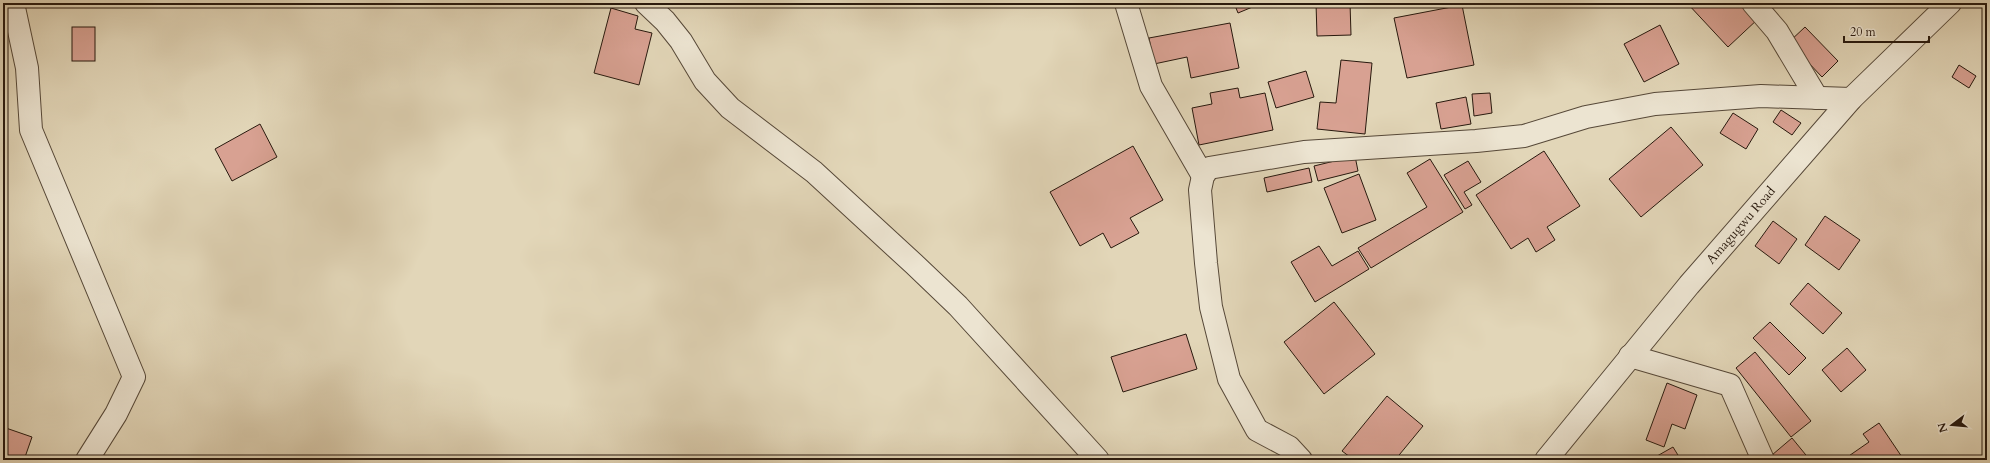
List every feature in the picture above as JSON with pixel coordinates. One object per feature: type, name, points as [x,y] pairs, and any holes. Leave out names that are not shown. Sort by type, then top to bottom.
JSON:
[{"type":"street","points":[[13,3],[27,68],[31,130],[134,377],[116,414],[88,460]]},
{"type":"street","points":[[646,3],[665,21],[681,41],[705,81],[730,108],[786,148],[814,172],[958,306],[1098,460]]},
{"type":"street","points":[[1126,3],[1151,86],[1203,176]]},
{"type":"street","points":[[1753,3],[1777,31],[1817,98]]},
{"type":"street","name":"Amagugwu Road","points":[[1546,460],[1689,285],[1851,99],[1950,3]]},
{"type":"street","points":[[1301,460],[1289,447],[1257,430],[1229,379],[1211,307],[1200,190],[1203,176],[1209,168],[1225,164],[1304,152],[1476,141],[1524,136],[1586,117],[1655,104],[1761,96],[1851,99]]},
{"type":"street","points":[[1630,356],[1730,385],[1763,460]]},
{"type":"building","points":[[583,3],[611,3],[611,6]]},
{"type":"building","points":[[1234,3],[1262,3],[1238,13]]},
{"type":"building","points":[[1316,3],[1350,3],[1351,35],[1317,36]]},
{"type":"building","points":[[1687,3],[1745,3],[1759,18],[1728,47]]},
{"type":"building","points":[[1462,5],[1474,65],[1407,78],[1394,18]]},
{"type":"building","points":[[611,8],[638,16],[635,29],[652,33],[639,85],[594,73]]},
{"type":"building","points":[[1230,23],[1239,68],[1191,78],[1187,57],[1154,64],[1149,38]]},
{"type":"building","points":[[1660,25],[1679,64],[1644,82],[1624,44]]},
{"type":"building","points":[[72,27],[95,27],[95,61],[72,61]]},
{"type":"building","points":[[1805,27],[1838,61],[1822,77],[1789,42]]},
{"type":"building","points":[[1341,60],[1372,63],[1365,134],[1317,129],[1320,102],[1336,103]]},
{"type":"building","points":[[1959,65],[1976,76],[1969,88],[1952,77]]},
{"type":"building","points":[[1306,71],[1314,97],[1276,108],[1268,82]]},
{"type":"building","points":[[1238,88],[1240,98],[1265,93],[1273,130],[1199,145],[1192,108],[1212,104],[1210,93]]},
{"type":"building","points":[[1490,93],[1492,113],[1474,116],[1472,94]]},
{"type":"building","points":[[1466,97],[1471,124],[1441,129],[1436,103]]},
{"type":"building","points":[[1781,110],[1801,123],[1792,135],[1773,122]]},
{"type":"building","points":[[1733,113],[1758,129],[1746,149],[1720,133]]},
{"type":"building","points":[[260,124],[277,157],[232,181],[215,149]]},
{"type":"building","points":[[1671,127],[1703,165],[1641,217],[1609,179]]},
{"type":"building","points":[[1133,146],[1163,200],[1130,218],[1139,233],[1111,248],[1103,233],[1080,246],[1050,192]]},
{"type":"building","points":[[1544,151],[1580,206],[1547,227],[1555,240],[1536,252],[1528,238],[1511,249],[1476,195]]},
{"type":"building","points":[[1355,156],[1358,171],[1318,181],[1314,166]]},
{"type":"building","points":[[1430,159],[1463,212],[1371,268],[1358,248],[1427,207],[1407,173]]},
{"type":"building","points":[[1468,161],[1481,182],[1464,192],[1472,205],[1465,209],[1444,175]]},
{"type":"building","points":[[1309,168],[1312,182],[1267,192],[1264,178]]},
{"type":"building","points":[[1359,174],[1376,220],[1342,233],[1324,188]]},
{"type":"building","points":[[1825,216],[1860,240],[1839,270],[1805,245]]},
{"type":"building","points":[[1773,221],[1797,239],[1779,264],[1755,246]]},
{"type":"building","points":[[1319,246],[1332,266],[1358,251],[1369,269],[1315,302],[1291,262]]},
{"type":"building","points":[[1808,283],[1842,313],[1823,334],[1790,304]]},
{"type":"building","points":[[1334,302],[1375,354],[1324,394],[1284,342]]},
{"type":"building","points":[[1770,322],[1806,358],[1789,375],[1753,338]]},
{"type":"building","points":[[1186,334],[1197,369],[1123,392],[1111,357]]},
{"type":"building","points":[[1847,348],[1866,370],[1841,392],[1822,370]]},
{"type":"building","points":[[1755,352],[1811,421],[1791,437],[1736,368]]},
{"type":"building","points":[[1667,383],[1697,395],[1685,429],[1672,424],[1664,447],[1646,440]]},
{"type":"building","points":[[1387,396],[1423,426],[1395,460],[1354,460],[1342,451]]},
{"type":"building","points":[[1879,423],[1904,460],[1843,460],[1869,442],[1863,434]]},
{"type":"building","points":[[3,427],[32,437],[24,460],[3,460]]},
{"type":"building","points":[[1792,438],[1810,460],[1776,460],[1772,455]]},
{"type":"building","points":[[1673,447],[1681,460],[1650,460]]}]
